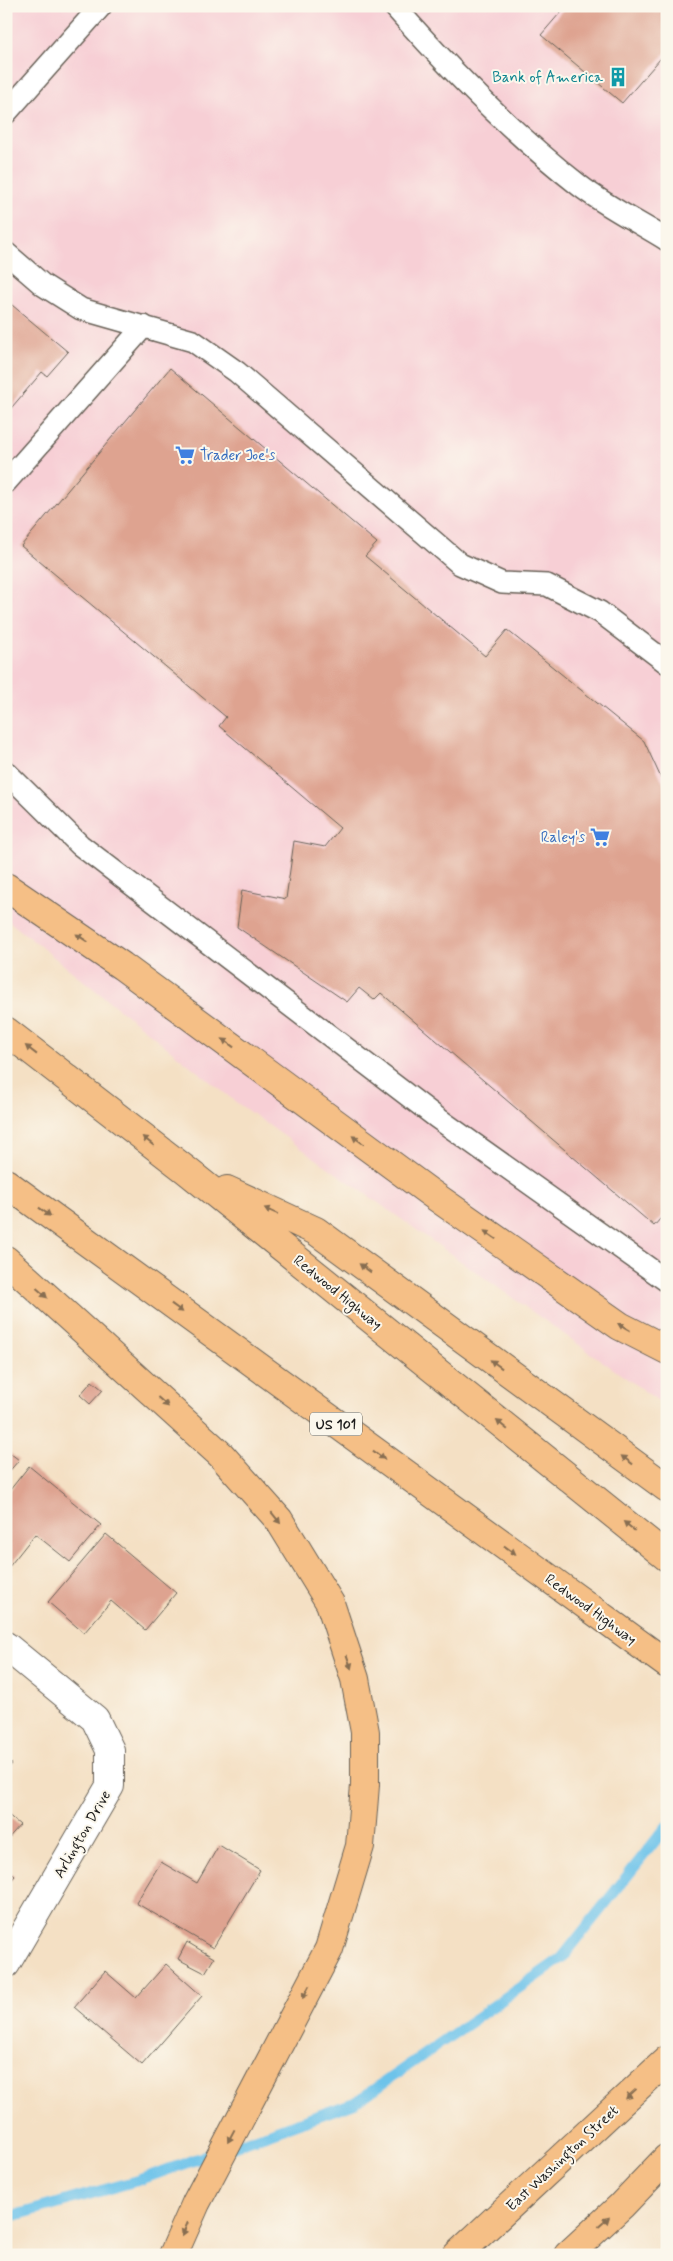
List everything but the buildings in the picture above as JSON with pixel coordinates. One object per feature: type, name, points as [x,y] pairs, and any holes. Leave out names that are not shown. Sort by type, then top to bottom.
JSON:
[{"type":"main road","points":[[6,887],[122,966],[453,1208],[620,1326],[667,1350]]},
{"type":"main road","name":"Redwood Highway","points":[[6,1031],[186,1170],[667,1557]]},
{"type":"main road","points":[[186,1170],[316,1231],[667,1488]]},
{"type":"main road","name":"Redwood Highway","points":[[6,1183],[667,1664]]},
{"type":"main road","points":[[6,1260],[221,1455],[279,1520],[330,1603],[355,1679],[365,1732],[365,1785],[360,1846],[329,1948],[196,2203],[174,2255]]},
{"type":"main road","name":"East Washington Street","points":[[457,2255],[667,2060]]},
{"type":"main road","points":[[568,2255],[621,2206],[667,2158]]},
{"type":"street","name":"Arlington Drive","points":[[6,1646],[95,1719],[110,1750],[110,1786],[6,1964]]},
{"type":"lane","points":[[6,113],[101,6]]},
{"type":"lane","points":[[394,6],[436,54],[530,144],[581,187],[667,240]]},
{"type":"lane","points":[[6,253],[43,286],[81,309],[193,341],[237,372],[460,564],[502,582],[547,585],[600,612],[667,663]]},
{"type":"lane","points":[[6,482],[144,326]]},
{"type":"lane","points":[[6,772],[80,845],[436,1117],[667,1282]]},
{"type":"shaded area","points":[[6,6],[667,6],[667,1407],[237,1103],[6,919]]},
{"type":"waterway","points":[[6,2218],[139,2180],[356,2102],[562,1958],[667,1826]]},
{"type":"place","name":"Bank of America","points":[[618,77]]},
{"type":"place","name":"Trader Joe's","points":[[185,455]]},
{"type":"place","name":"Raley's","points":[[600,837]]}]
